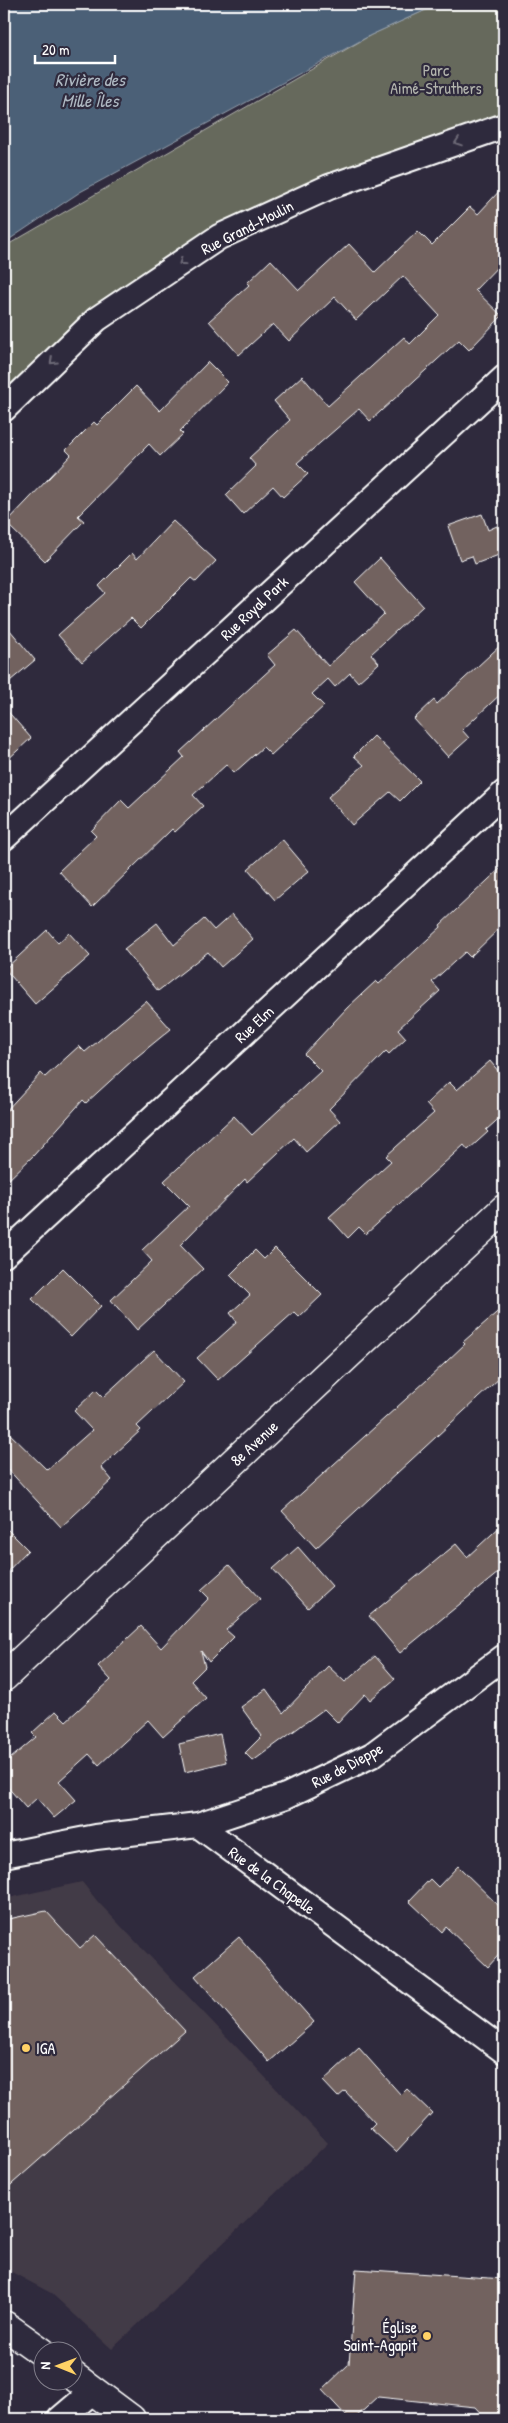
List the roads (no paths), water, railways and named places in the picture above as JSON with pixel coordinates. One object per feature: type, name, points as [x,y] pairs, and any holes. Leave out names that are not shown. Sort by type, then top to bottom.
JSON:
[{"type":"street","name":"Rue Grand-Moulin","points":[[4,409],[97,319],[219,237],[329,187],[504,126]]},
{"type":"street","name":"Rue Royal Park","points":[[4,838],[504,378]]},
{"type":"street","name":"Rue Elm","points":[[4,1255],[504,793]]},
{"type":"street","name":"8e Avenue","points":[[4,1677],[504,1209]]},
{"type":"street","name":"Rue de Dieppe","points":[[198,1825],[286,1796],[372,1755],[504,1657]]},
{"type":"street","points":[[4,1855],[96,1837],[198,1825]]},
{"type":"street","name":"Rue de la Chapelle","points":[[198,1825],[504,2051]]},
{"type":"street","points":[[4,2324],[32,2345]]},
{"type":"street","points":[[60,2419],[83,2383],[131,2419]]},
{"type":"water","name":"Rivière des Mille Îles","points":[[4,4],[439,4],[371,35],[80,192],[4,243]]},
{"type":"place","name":"IGA","points":[[26,2048]]},
{"type":"place","name":"Église Saint-Agapit","points":[[427,2336]]},
{"type":"park label","name":"Parc Aimé-Struthers","points":[[436,79]]}]
